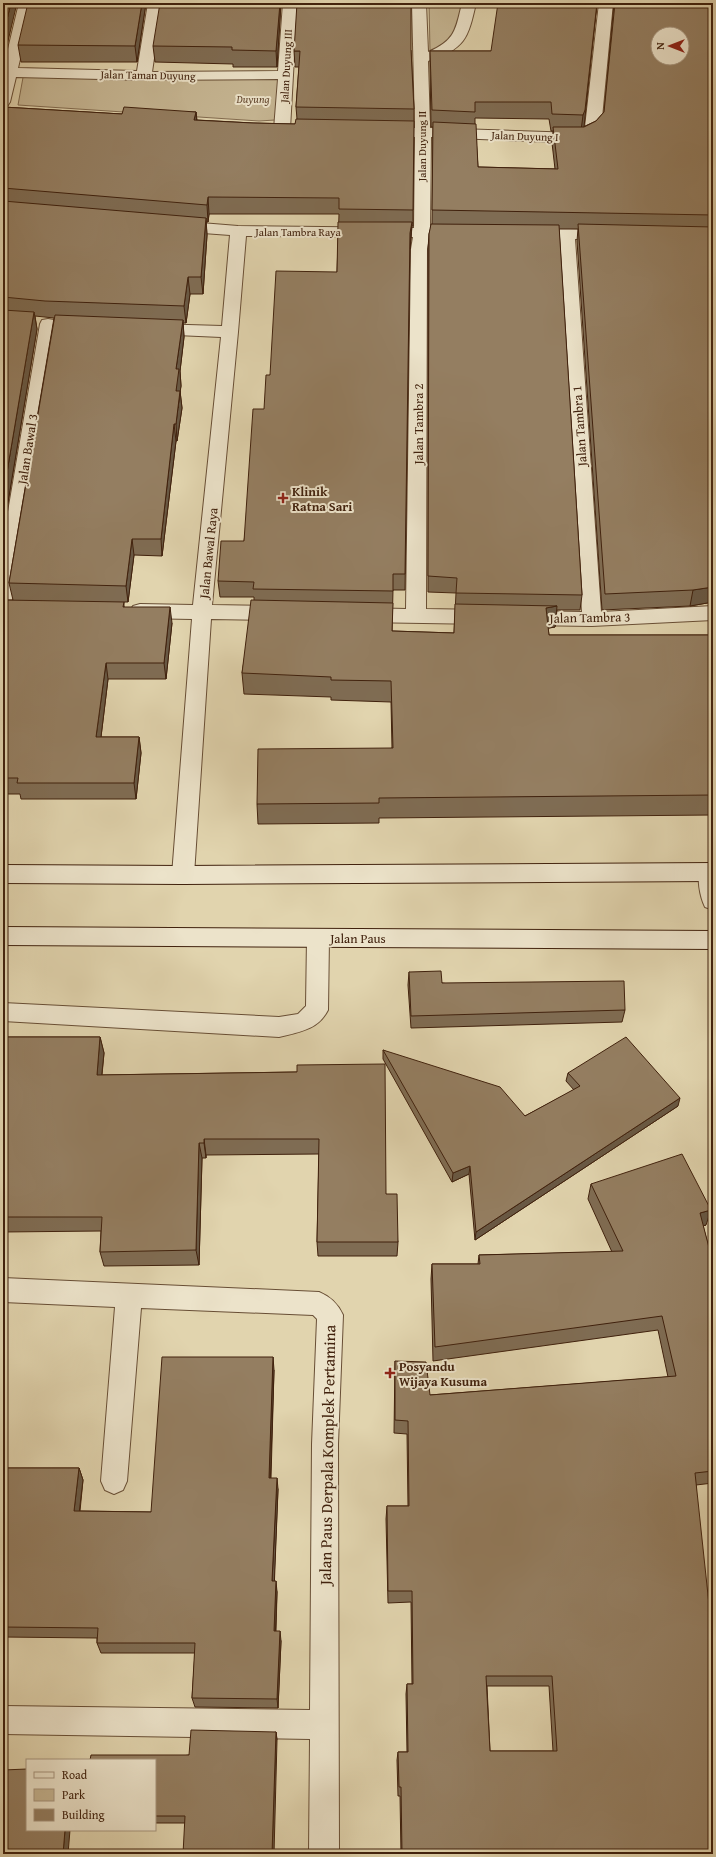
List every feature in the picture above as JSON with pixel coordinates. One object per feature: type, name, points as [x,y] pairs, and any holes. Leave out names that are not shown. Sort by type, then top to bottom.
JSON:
[{"type":"street","points":[[3,102],[26,3]]},
{"type":"street","points":[[144,76],[155,3]]},
{"type":"street","name":"Jalan Duyung III","points":[[290,3],[285,75],[276,128],[298,129]]},
{"type":"street","name":"Jalan Duyung II","points":[[419,3],[423,132],[422,232]]},
{"type":"street","points":[[420,59],[437,54],[454,46],[462,34],[469,3]]},
{"type":"street","name":"Jalan Duyung I","points":[[423,132],[578,138],[587,135],[593,128],[606,3]]},
{"type":"street","name":"Jalan Taman Duyung","points":[[10,72],[144,76],[285,75]]},
{"type":"street","points":[[3,108],[19,110]]},
{"type":"street","points":[[368,130],[423,132]]},
{"type":"street","name":"Jalan Tambra Raya","points":[[160,225],[238,231],[475,233]]},
{"type":"street","name":"Jalan Bawal Raya","points":[[183,875],[202,611],[230,332],[238,231]]},
{"type":"street","name":"Jalan Tambra 2","points":[[416,616],[419,250],[422,232]]},
{"type":"street","points":[[513,233],[621,235]]},
{"type":"street","name":"Jalan Tambra 1","points":[[567,234],[592,619]]},
{"type":"street","name":"Jalan Bawal 3","points":[[8,605],[48,324]]},
{"type":"street","points":[[140,328],[230,332]]},
{"type":"street","points":[[122,610],[296,613]]},
{"type":"street","name":"Jalan Tambra 3","points":[[344,614],[592,619],[713,613]]},
{"type":"street","points":[[3,874],[183,875],[711,872],[713,901]]},
{"type":"street","name":"Jalan Paus","points":[[3,936],[713,940]]},
{"type":"street","points":[[3,1012],[279,1027],[304,1022],[316,1010],[318,938]]},
{"type":"street","name":"Jalan Paus Derpala Komplek Pertamina","points":[[3,1290],[319,1304],[330,1315],[325,1444],[324,1854]]},
{"type":"street","points":[[114,1481],[129,1295]]},
{"type":"street","points":[[3,1720],[324,1725]]},
{"type":"green space","points":[[429,3],[462,3],[455,47],[430,51]]},
{"type":"green space","name":"Duyung","points":[[24,72],[280,77],[275,120],[259,121],[18,105]]},
{"type":"building","points":[[3,3],[11,3],[3,36]]},
{"type":"building","points":[[28,3],[142,3],[135,46],[18,45]]},
{"type":"building","points":[[160,3],[280,3],[276,51],[232,50],[232,47],[153,46]]},
{"type":"building","points":[[297,3],[411,3],[411,50],[414,109],[296,107],[300,51],[294,51]]},
{"type":"building","points":[[498,3],[597,3],[585,110],[583,115],[552,114],[551,102],[475,102],[475,112],[432,110],[430,51],[491,51]]},
{"type":"building","points":[[615,3],[713,3],[713,215],[432,210],[433,122],[476,124],[478,167],[558,169],[553,127],[584,127],[596,121],[604,112]]},
{"type":"building","points":[[3,107],[122,114],[124,107],[196,112],[194,120],[253,123],[295,124],[296,119],[414,121],[413,210],[339,209],[339,198],[208,197],[207,205],[3,188]]},
{"type":"building","points":[[3,201],[206,218],[201,277],[188,277],[184,306],[45,301],[3,297]]},
{"type":"building","points":[[338,222],[412,222],[410,233],[405,574],[393,574],[393,591],[253,589],[254,582],[218,581],[221,541],[244,541],[253,409],[264,409],[266,375],[270,375],[276,271],[337,272]]},
{"type":"building","points":[[431,224],[559,225],[582,595],[456,593],[457,578],[428,576],[429,234]]},
{"type":"building","points":[[578,224],[713,227],[713,587],[693,590],[605,594]]},
{"type":"building","points":[[3,310],[34,312],[3,496]]},
{"type":"building","points":[[55,315],[183,320],[176,369],[179,369],[176,391],[180,391],[176,424],[174,424],[161,539],[132,539],[126,586],[9,583]]},
{"type":"building","points":[[3,600],[124,602],[123,607],[170,607],[164,663],[106,663],[96,737],[139,737],[134,783],[17,783],[18,778],[3,778]]},
{"type":"building","points":[[251,600],[393,603],[392,631],[454,633],[455,604],[557,606],[546,608],[549,635],[713,635],[713,795],[379,798],[379,803],[257,804],[258,749],[393,748],[391,681],[331,680],[331,677],[242,673]]},
{"type":"building","points":[[441,971],[442,983],[624,981],[625,1010],[411,1016],[409,972]]},
{"type":"building","points":[[3,1037],[100,1037],[97,1075],[297,1072],[297,1065],[385,1064],[386,1194],[397,1194],[398,1242],[317,1242],[319,1139],[204,1139],[204,1143],[199,1143],[196,1250],[100,1252],[102,1217],[3,1217]]},
{"type":"building","points":[[626,1037],[680,1098],[476,1232],[470,1166],[453,1173],[383,1050],[500,1087],[525,1116],[580,1086],[568,1073]]},
{"type":"building","points":[[682,1154],[711,1210],[700,1213],[713,1263],[713,1471],[695,1473],[713,1642],[713,1854],[402,1854],[401,1787],[399,1787],[398,1752],[408,1752],[407,1684],[413,1684],[412,1591],[388,1591],[387,1506],[409,1506],[408,1421],[395,1420],[395,1361],[426,1362],[430,1395],[676,1376],[662,1316],[435,1347],[432,1264],[480,1264],[479,1255],[623,1251],[591,1184]],"holes":[[[486,1676],[552,1676],[557,1751],[490,1751]]]},
{"type":"building","points":[[162,1357],[273,1357],[269,1478],[277,1478],[272,1581],[276,1581],[274,1631],[280,1631],[277,1699],[192,1698],[195,1643],[97,1643],[98,1628],[3,1627],[3,1468],[79,1468],[74,1511],[151,1512]]},
{"type":"building","points":[[191,1730],[276,1732],[272,1854],[183,1854],[185,1816],[156,1816],[156,1759],[90,1759],[91,1755],[189,1755]]},
{"type":"building","points":[[26,1769],[26,1831],[65,1831],[63,1854],[3,1854],[3,1770]]},
{"type":"place","name":"Klinik Ratna Sari","points":[[283,498]]},
{"type":"place","name":"Posyandu Wijaya Kusuma","points":[[390,1373]]}]
